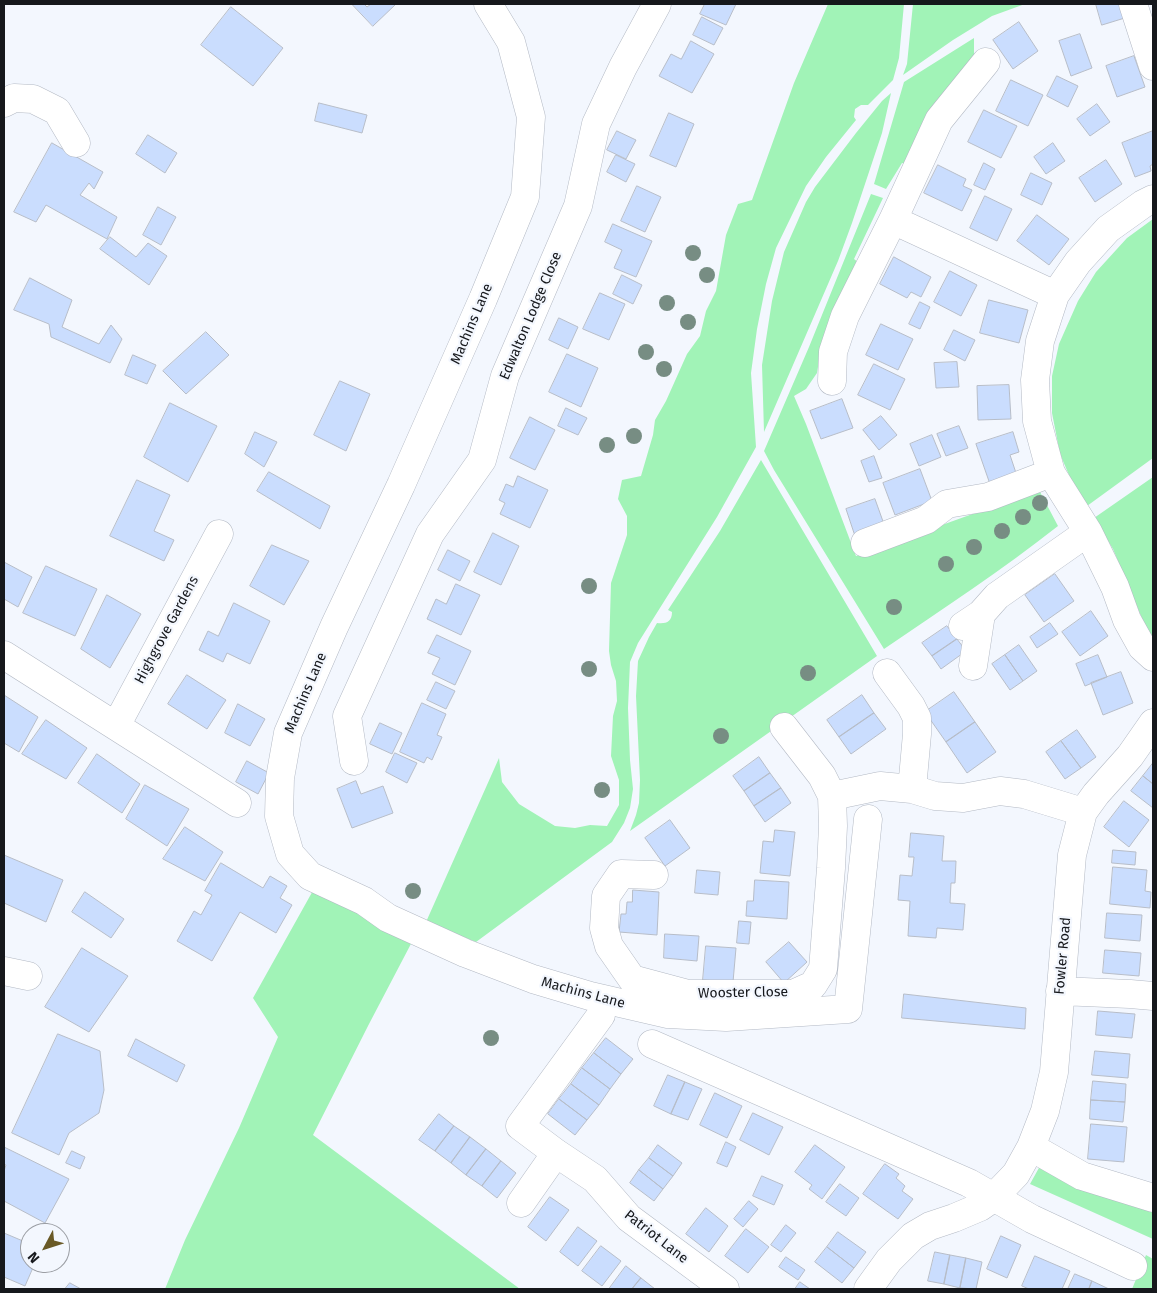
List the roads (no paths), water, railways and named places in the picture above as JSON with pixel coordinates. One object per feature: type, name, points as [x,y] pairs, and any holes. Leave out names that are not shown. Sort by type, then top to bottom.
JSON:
[{"type":"street","name":"Machins Lane","points":[[488,4],[511,42],[531,117],[525,197],[401,485],[334,627],[288,733],[280,778],[279,816],[290,854],[310,876],[364,901],[388,918],[465,953],[533,979],[590,996],[668,1014],[726,1017],[848,1009],[868,819]]},
{"type":"street","points":[[1133,4],[1153,66]]},
{"type":"street","name":"Edwalton Lodge Close","points":[[354,762],[347,716],[430,534],[482,460],[505,376],[578,206],[596,124],[651,6]]},
{"type":"street","points":[[832,381],[833,352],[845,316],[893,220],[939,120],[986,62]]},
{"type":"street","points":[[4,103],[14,98],[33,99],[57,111],[76,143]]},
{"type":"street","points":[[1153,199],[1108,229],[1078,262],[1055,295],[1040,341],[1035,380],[1037,421],[1051,473],[1088,532],[1127,620],[1142,646],[1153,657]]},
{"type":"street","points":[[893,220],[1055,295]]},
{"type":"street","points":[[865,544],[926,520],[947,504],[988,498],[1051,473]]},
{"type":"street","points":[[973,666],[972,620],[997,596],[1088,532]]},
{"type":"street","name":"Highgrove Gardens","points":[[116,726],[219,534]]},
{"type":"street","points":[[4,656],[237,803]]},
{"type":"street","points":[[886,673],[917,718],[912,789]]},
{"type":"street","name":"Fowler Road","points":[[868,1289],[889,1260],[913,1236],[930,1226],[980,1207],[993,1198],[1016,1174],[1031,1147],[1045,1111],[1054,1072],[1072,855],[1082,812],[1130,756],[1153,723]]},
{"type":"street","name":"Wooster Close","points":[[654,875],[621,874],[606,896],[604,928],[609,946],[632,979],[688,994],[793,994],[813,985],[823,969],[831,868],[832,796],[822,776],[784,727]]},
{"type":"street","points":[[832,796],[880,786],[912,789],[935,796],[962,798],[1000,792],[1024,794],[1082,812]]},
{"type":"street","points":[[1060,991],[1153,996]]},
{"type":"street","name":"Patriot Lane","points":[[601,1016],[520,1126],[595,1179],[629,1218],[725,1289]]},
{"type":"street","points":[[652,1044],[969,1183],[1032,1220],[1133,1266]]},
{"type":"street","points":[[1031,1147],[1082,1176],[1153,1198]]},
{"type":"street","points":[[520,1203],[556,1153]]}]
